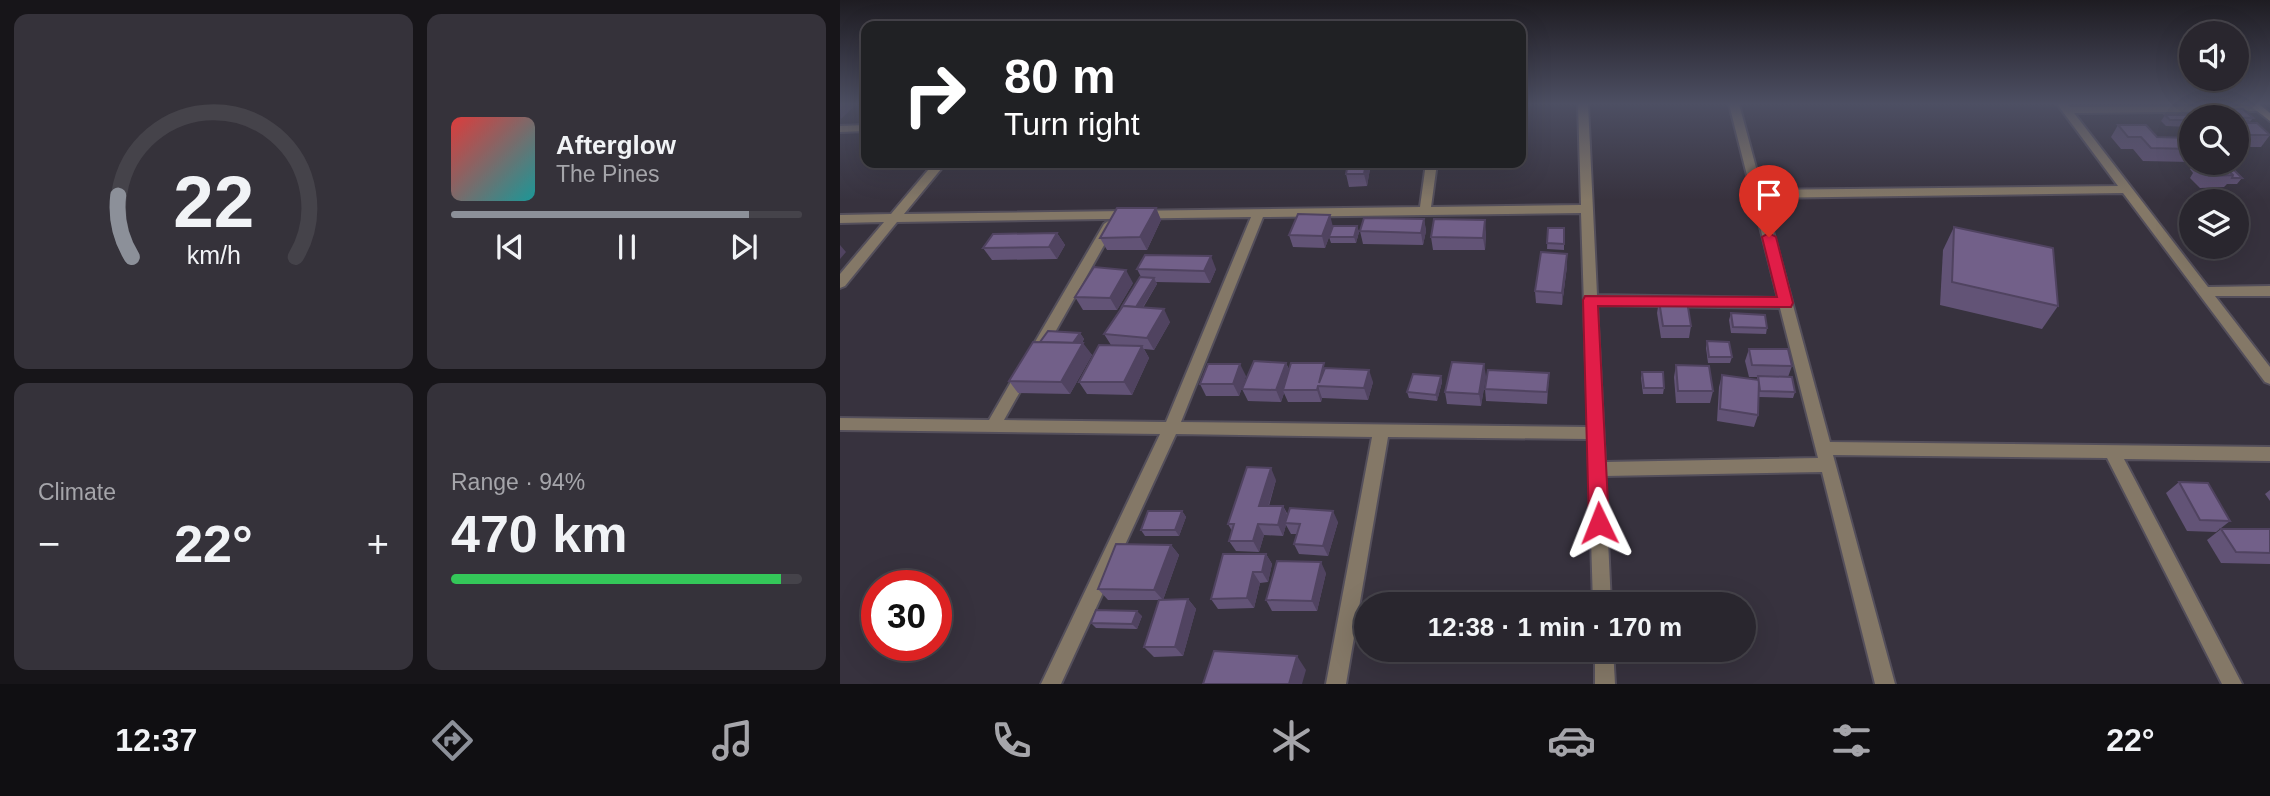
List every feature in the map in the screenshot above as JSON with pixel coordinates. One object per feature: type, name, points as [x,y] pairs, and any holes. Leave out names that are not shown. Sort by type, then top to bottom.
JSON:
[{"type":"street","points":[[1584,136],[1602,592]]},
{"type":"street","points":[[1743,136],[1885,684]]},
{"type":"street","points":[[2086,136],[2270,378]]},
{"type":"street","points":[[840,283],[936,168]]},
{"type":"street","points":[[1425,211],[1431,168]]},
{"type":"street","points":[[1758,194],[2126,189]]},
{"type":"street","points":[[840,219],[1587,209]]},
{"type":"street","points":[[1051,684],[1171,428],[1259,213]]},
{"type":"street","points":[[993,426],[1116,215]]},
{"type":"street","points":[[2204,292],[2270,291]]},
{"type":"street","points":[[1590,300],[1786,303]]},
{"type":"street","points":[[840,424],[1596,433]]},
{"type":"street","points":[[1336,684],[1381,430]]},
{"type":"street","points":[[1824,448],[2270,454]]},
{"type":"street","points":[[2112,452],[2232,684]]},
{"type":"street","points":[[1597,469],[1828,465]]},
{"type":"street","points":[[1604,662],[1605,684]]},
{"type":"building","points":[[2127,136],[2179,138],[2179,149],[2151,148],[2141,137]]},
{"type":"building","points":[[1347,168],[1365,168],[1364,174],[1346,174]]},
{"type":"building","points":[[1117,208],[1156,208],[1140,237],[1100,238]]},
{"type":"building","points":[[1298,214],[1330,215],[1322,236],[1289,235]]},
{"type":"building","points":[[1364,218],[1424,219],[1421,233],[1360,231]]},
{"type":"building","points":[[1434,219],[1485,220],[1483,238],[1431,237]]},
{"type":"building","points":[[1333,226],[1357,226],[1354,237],[1329,237]]},
{"type":"building","points":[[1954,227],[2053,248],[2058,306],[1952,282]]},
{"type":"building","points":[[1548,228],[1564,228],[1564,244],[1547,243]]},
{"type":"building","points":[[1057,233],[1049,247],[983,248],[993,234]]},
{"type":"building","points":[[1541,252],[1567,254],[1562,293],[1535,291]]},
{"type":"building","points":[[1145,255],[1211,256],[1204,271],[1137,269]]},
{"type":"building","points":[[1094,267],[1126,270],[1110,298],[1075,297]]},
{"type":"building","points":[[1140,277],[1154,278],[1136,307],[1121,308]]},
{"type":"building","points":[[1659,301],[1687,301],[1691,326],[1663,326]]},
{"type":"building","points":[[1123,306],[1164,309],[1147,338],[1104,334]]},
{"type":"building","points":[[1731,313],[1765,315],[1767,328],[1733,327]]},
{"type":"building","points":[[1048,331],[1080,333],[1073,343],[1040,342]]},
{"type":"building","points":[[1707,341],[1729,342],[1732,357],[1709,357]]},
{"type":"building","points":[[1033,342],[1083,343],[1061,382],[1009,381]]},
{"type":"building","points":[[1099,345],[1142,346],[1124,382],[1079,382]]},
{"type":"building","points":[[1749,349],[1788,349],[1792,366],[1752,365]]},
{"type":"building","points":[[1254,361],[1286,363],[1276,390],[1242,389]]},
{"type":"building","points":[[1452,362],[1484,364],[1479,394],[1445,392]]},
{"type":"building","points":[[1291,363],[1324,363],[1319,383],[1325,368],[1369,370],[1364,388],[1318,386],[1317,390],[1283,390]]},
{"type":"building","points":[[1208,364],[1240,364],[1233,384],[1200,384]]},
{"type":"building","points":[[1676,365],[1709,366],[1713,391],[1678,391]]},
{"type":"building","points":[[1488,370],[1549,373],[1547,392],[1485,389]]},
{"type":"building","points":[[1642,372],[1663,372],[1664,388],[1644,388]]},
{"type":"building","points":[[1413,374],[1441,376],[1436,395],[1407,392]]},
{"type":"building","points":[[1722,375],[1759,380],[1758,415],[1720,409]]},
{"type":"building","points":[[1758,376],[1792,377],[1795,392],[1760,391]]},
{"type":"building","points":[[1247,467],[1271,468],[1259,506],[1283,506],[1278,525],[1258,524],[1253,541],[1229,541],[1234,524],[1228,524]]},
{"type":"building","points":[[2179,482],[2208,483],[2230,521],[2200,520]]},
{"type":"building","points":[[1290,508],[1333,511],[1323,546],[1294,544],[1300,524],[1285,523]]},
{"type":"building","points":[[1148,511],[1182,511],[1175,530],[1141,530]]},
{"type":"building","points":[[2221,529],[2270,529],[2270,553],[2236,552]]},
{"type":"building","points":[[1116,544],[1171,545],[1154,590],[1098,589]]},
{"type":"building","points":[[1223,554],[1266,554],[1262,572],[1253,572],[1247,598],[1211,599]]},
{"type":"building","points":[[1277,561],[1321,562],[1312,601],[1266,600]]},
{"type":"building","points":[[1188,599],[1175,647],[1144,647],[1159,600]]},
{"type":"building","points":[[1096,610],[1137,611],[1132,624],[1091,623]]},
{"type":"building","points":[[1214,651],[1297,656],[1289,684],[1203,684]]},
{"type":"route","points":[[1599,523],[1590,300],[1786,303],[1769,237]]}]
